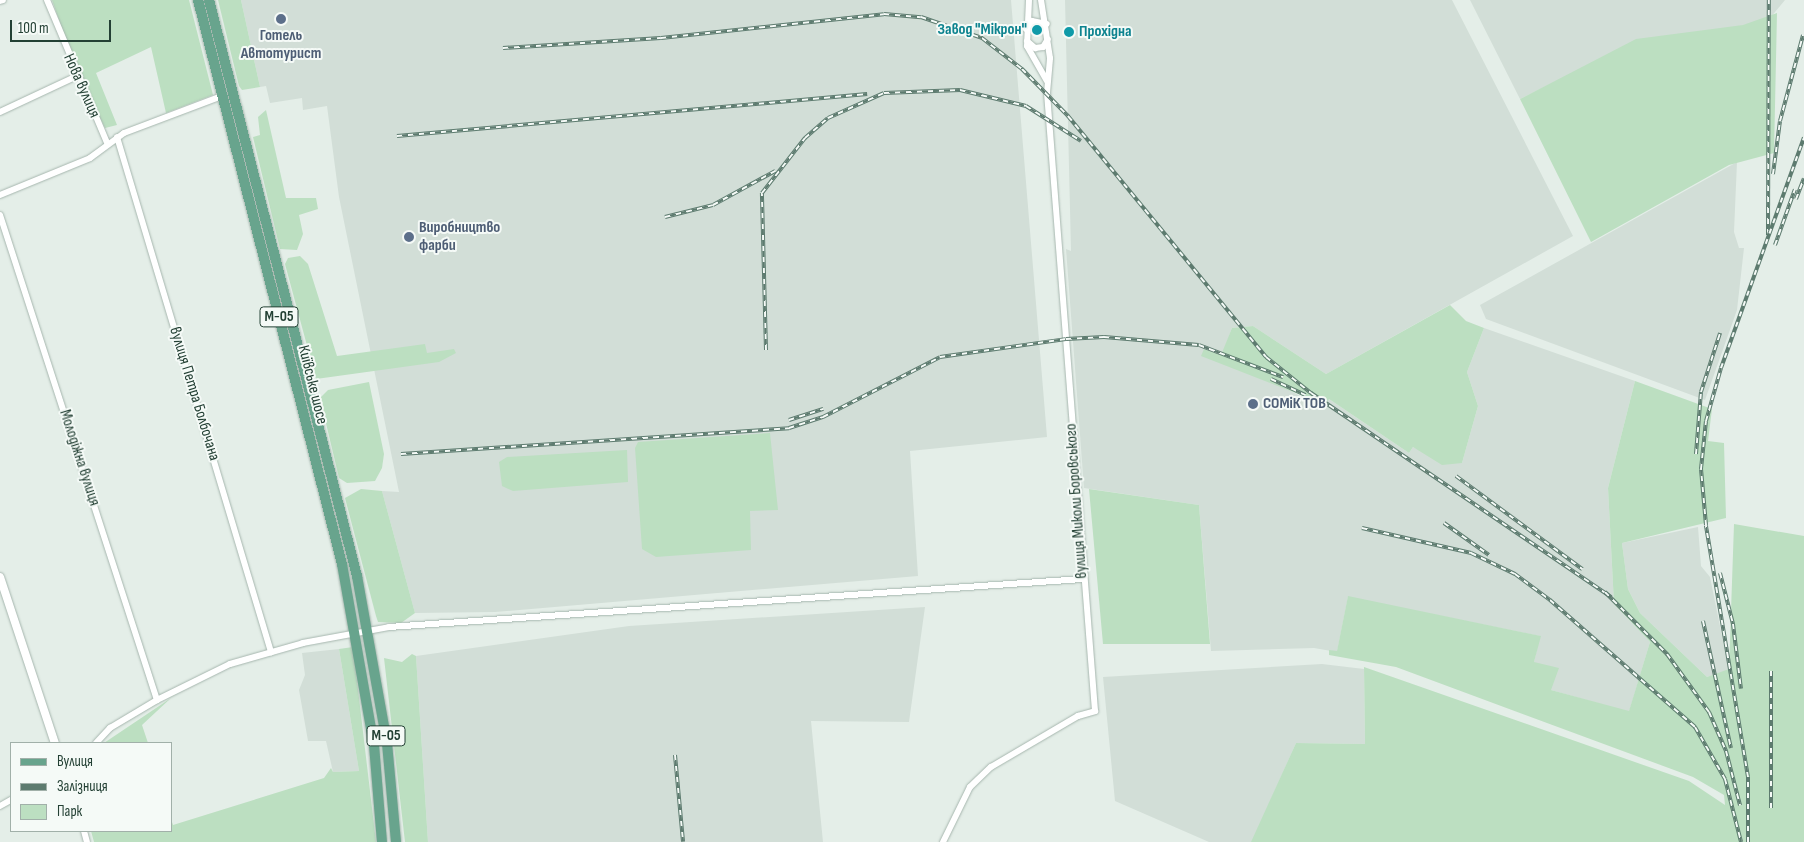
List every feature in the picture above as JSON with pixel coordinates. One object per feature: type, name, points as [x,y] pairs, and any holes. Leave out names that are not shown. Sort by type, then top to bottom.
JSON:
[{"type":"main road","name":"Київське шосе","points":[[198,0],[342,564],[356,634]]},
{"type":"main road","name":"М-05","points":[[209,0],[369,632],[387,743],[396,842]]},
{"type":"main road","name":"М-05","points":[[356,634],[374,745],[382,842]]},
{"type":"street","name":"Нова вулиця","points":[[47,0],[77,76],[107,143]]},
{"type":"street","points":[[1029,0],[1026,29],[1030,57],[1047,81]]},
{"type":"street","name":"вулиця Миколи Боровського","points":[[943,842],[970,787],[991,767],[1078,716],[1095,711],[1082,579],[1047,81],[1048,39],[1041,0]]},
{"type":"street","points":[[1026,29],[1032,21],[1046,24]]},
{"type":"street","points":[[1027,40],[1035,48],[1043,47],[1048,39]]},
{"type":"street","points":[[0,112],[77,76]]},
{"type":"street","points":[[0,196],[90,158],[107,143],[118,137],[222,96]]},
{"type":"street","name":"вулиця Петра Болбочана","points":[[118,137],[271,652]]},
{"type":"street","name":"Молодіжна вулиця","points":[[0,215],[157,700]]},
{"type":"street","points":[[0,577],[54,742]]},
{"type":"street","points":[[97,742],[110,728],[157,700],[230,664],[271,652],[356,634],[498,618],[1082,579]]},
{"type":"shaded area","points":[[241,0],[1011,0],[1047,437],[910,451],[918,576],[495,612],[415,613],[382,491],[399,492],[339,197],[327,106],[303,110],[302,98],[270,103],[266,86],[260,87]]},
{"type":"shaded area","points":[[1065,0],[1452,0],[1573,236],[1326,374],[1253,326],[1232,328],[1222,355],[1323,408],[1329,399],[1409,453],[1413,447],[1445,461],[1462,463],[1478,406],[1467,372],[1484,328],[1635,381],[1608,488],[1614,604],[1650,642],[1629,712],[1551,690],[1534,662],[1540,636],[1348,597],[1337,652],[1314,648],[1211,651],[1199,505],[1084,488],[1066,249],[1071,251]]},
{"type":"shaded area","points":[[1470,0],[1785,0],[1770,18],[1577,71],[1520,99]]},
{"type":"shaded area","points":[[1737,162],[1734,232],[1739,248],[1744,248],[1737,310],[1705,400],[1486,319],[1480,305]]},
{"type":"shaded area","points":[[1698,527],[1701,566],[1710,577],[1729,670],[1707,677],[1640,613],[1628,589],[1622,543]]},
{"type":"shaded area","points":[[925,607],[909,722],[811,721],[823,842],[428,842],[416,656],[629,626]]},
{"type":"shaded area","points":[[339,649],[359,771],[333,772],[326,741],[308,741],[299,690],[305,675],[302,653]]},
{"type":"shaded area","points":[[1322,664],[1364,669],[1365,744],[1296,743],[1252,842],[1209,842],[1115,801],[1103,677]]},
{"type":"green space","points":[[52,0],[189,0],[213,95],[166,113],[151,47],[96,73],[117,125],[105,128],[78,74]]},
{"type":"green space","points":[[218,0],[241,0],[260,87],[242,90],[239,86]]},
{"type":"green space","points":[[1777,13],[1774,153],[1729,165],[1591,242],[1520,99],[1636,39],[1743,25]]},
{"type":"green space","points":[[266,110],[286,198],[316,198],[318,209],[299,215],[303,234],[297,250],[280,249],[253,137],[260,135],[258,117]]},
{"type":"green space","points":[[300,256],[308,264],[337,356],[425,344],[427,353],[454,349],[456,353],[439,362],[316,379],[285,264],[288,258]]},
{"type":"green space","points":[[1450,305],[1466,321],[1484,328],[1467,372],[1478,406],[1462,463],[1442,465],[1413,447],[1409,453],[1329,399],[1323,408],[1306,397],[1201,356],[1204,349],[1221,355],[1232,328],[1253,326],[1326,374]]},
{"type":"green space","points":[[1635,381],[1712,409],[1708,441],[1724,443],[1726,518],[1622,543],[1628,589],[1640,613],[1707,677],[1729,669],[1734,524],[1804,536],[1804,842],[1251,842],[1296,743],[1365,744],[1364,667],[1689,781],[1725,805],[1724,795],[1693,777],[1396,667],[1329,655],[1329,650],[1337,651],[1348,596],[1541,636],[1534,662],[1559,668],[1551,690],[1629,711],[1650,642],[1614,604],[1608,488]]},
{"type":"green space","points":[[369,382],[384,454],[382,468],[375,481],[347,483],[339,478],[320,398],[328,390]]},
{"type":"green space","points":[[770,433],[778,510],[750,511],[751,550],[656,557],[642,549],[635,448],[638,442]]},
{"type":"green space","points":[[627,450],[628,482],[513,491],[502,486],[499,462],[507,457]]},
{"type":"green space","points":[[361,489],[382,491],[415,613],[401,623],[378,622],[376,616],[345,498]]},
{"type":"green space","points":[[1089,489],[1199,505],[1210,644],[1103,644]]},
{"type":"green space","points":[[353,647],[376,842],[94,842],[91,832],[172,832],[172,822],[173,825],[324,778],[331,768],[333,772],[359,771],[339,649]]},
{"type":"green space","points":[[412,654],[416,656],[428,842],[405,842],[384,658],[402,662]]},
{"type":"green space","points":[[171,698],[142,725],[148,742],[105,742]]},
{"type":"railway","points":[[1768,235],[1769,0]]},
{"type":"railway","points":[[503,48],[661,38],[884,14],[921,17],[982,38],[1022,69],[1068,116],[1266,357],[1311,393],[1611,597]]},
{"type":"railway","points":[[1773,174],[1780,121],[1803,35]]},
{"type":"railway","points":[[766,350],[762,193],[805,138],[828,118],[884,93],[960,90],[1026,106],[1081,141]]},
{"type":"railway","points":[[397,136],[867,94]]},
{"type":"railway","points":[[1748,842],[1748,777],[1706,525],[1701,469],[1706,421],[1721,368],[1804,137]]},
{"type":"railway","points":[[665,217],[713,205],[775,171]]},
{"type":"railway","points":[[1796,199],[1804,178]]},
{"type":"railway","points":[[1775,245],[1795,189]]},
{"type":"railway","points":[[1696,454],[1701,392],[1720,333]]},
{"type":"railway","points":[[401,454],[789,428],[823,417],[940,357],[1066,339],[1104,337],[1199,345],[1283,377]]},
{"type":"railway","points":[[1271,379],[1305,395]]},
{"type":"railway","points":[[789,420],[823,409]]},
{"type":"railway","points":[[1456,476],[1582,569]]},
{"type":"railway","points":[[1444,523],[1489,555]]},
{"type":"railway","points":[[1362,528],[1471,553],[1515,574],[1550,600],[1695,727],[1725,779],[1741,842]]},
{"type":"railway","points":[[1720,573],[1733,624],[1741,689]]},
{"type":"railway","points":[[1605,592],[1667,654],[1709,712],[1726,751],[1740,805]]},
{"type":"railway","points":[[1703,621],[1731,748]]},
{"type":"railway","points":[[1771,671],[1771,808]]},
{"type":"railway","points":[[675,755],[683,842]]},
{"type":"place","name":"Готель Автотурист","points":[[281,19]]},
{"type":"place","name":"Завод \"Мікрон\"","points":[[1037,30]]},
{"type":"place","name":"Прохідна","points":[[1069,32]]},
{"type":"place","name":"Виробництво фарби","points":[[409,237]]},
{"type":"place","name":"СОМіК ТОВ","points":[[1253,404]]}]
